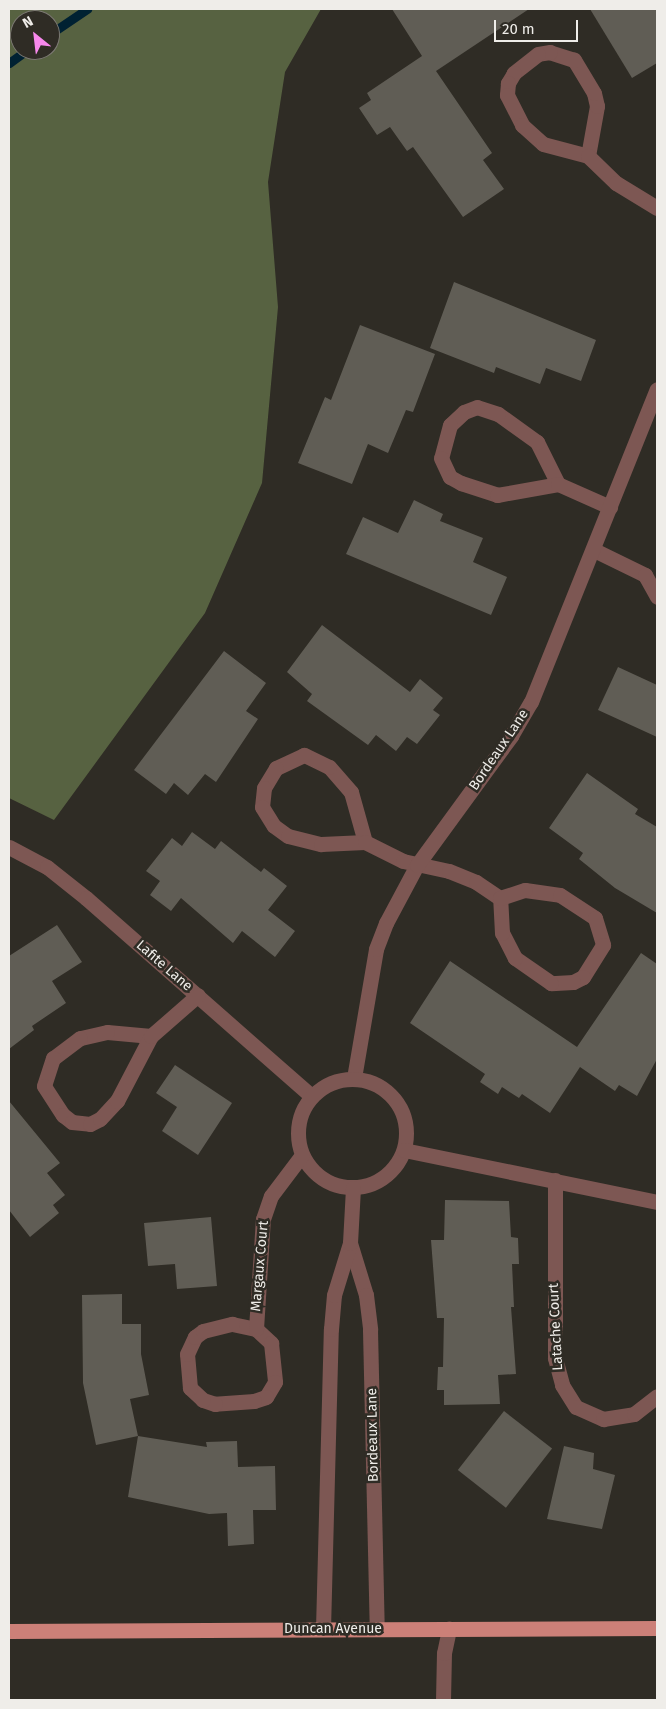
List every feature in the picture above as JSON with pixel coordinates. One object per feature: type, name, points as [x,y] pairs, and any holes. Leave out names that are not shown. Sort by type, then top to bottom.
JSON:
[{"type":"main road","name":"Duncan Avenue","points":[[9,1631],[657,1628]]},
{"type":"street","points":[[588,156],[596,106],[594,93],[574,60],[550,52],[538,54],[514,73],[508,83],[506,95],[522,125],[543,144],[588,156],[616,183],[657,208]]},
{"type":"street","name":"Bordeaux Lane","points":[[354,1078],[376,949],[417,865],[511,736],[531,702],[594,550],[657,389]]},
{"type":"street","points":[[558,484],[536,442],[498,414],[477,407],[464,412],[450,425],[441,458],[450,477],[461,484],[497,494],[558,484],[610,507]]},
{"type":"street","points":[[594,550],[651,573],[657,598]]},
{"type":"street","points":[[365,842],[351,792],[329,767],[304,755],[276,768],[263,797],[266,816],[274,826],[306,842],[365,842],[389,856],[417,865],[449,871],[500,898],[525,890],[560,895],[595,918],[603,937],[593,966],[583,977],[562,984],[534,974],[515,958],[506,944],[499,915],[500,898]]},
{"type":"street","name":"Lafite Lane","points":[[9,847],[47,867],[311,1096]]},
{"type":"street","points":[[151,1036],[107,1032],[80,1038],[53,1058],[44,1086],[63,1116],[72,1122],[90,1124],[100,1119],[117,1101],[151,1036],[198,996]]},
{"type":"street","points":[[354,1078],[371,1081],[387,1090],[399,1105],[407,1135],[404,1150],[387,1176],[369,1185],[353,1188],[321,1178],[302,1154],[298,1128],[311,1096],[337,1080],[354,1078]]},
{"type":"street","points":[[404,1150],[657,1202]]},
{"type":"street","name":"Margaux Court","points":[[256,1329],[232,1324],[213,1327],[195,1337],[186,1366],[190,1388],[197,1396],[215,1404],[238,1405],[266,1396],[272,1390],[276,1374],[274,1350],[256,1329],[262,1219],[271,1196],[302,1154]]},
{"type":"street","name":"Latache Court","points":[[554,1180],[555,1358],[562,1386],[576,1407],[603,1419],[634,1414],[657,1396]]},
{"type":"street","name":"Bordeaux Lane","points":[[324,1629],[331,1329],[334,1295],[350,1243],[353,1188]]},
{"type":"street","name":"Bordeaux Lane","points":[[350,1243],[366,1295],[370,1330],[377,1630]]},
{"type":"street","points":[[443,1700],[444,1653],[449,1629]]},
{"type":"green space","points":[[9,9],[321,9],[285,72],[268,182],[278,307],[262,483],[205,613],[54,820],[9,798]]},
{"type":"building","points":[[392,9],[529,9],[436,71],[492,153],[483,160],[504,189],[463,217],[413,147],[407,151],[390,127],[377,135],[359,108],[371,100],[367,93],[422,56]]},
{"type":"building","points":[[590,9],[657,9],[657,63],[632,78]]},
{"type":"building","points":[[454,282],[596,340],[581,381],[546,368],[540,384],[496,367],[494,373],[430,348]]},
{"type":"building","points":[[360,325],[435,354],[413,412],[406,410],[388,453],[368,444],[352,484],[298,463],[325,397],[331,400]]},
{"type":"building","points":[[414,500],[443,514],[440,521],[483,538],[473,562],[507,577],[491,615],[346,554],[363,517],[398,533]]},
{"type":"building","points":[[322,625],[410,692],[420,679],[443,698],[433,710],[440,715],[417,744],[407,737],[396,751],[376,735],[368,745],[307,701],[312,694],[287,672]]},
{"type":"building","points":[[224,651],[266,683],[246,711],[258,719],[216,782],[205,774],[188,795],[174,783],[166,794],[134,770]]},
{"type":"building","points":[[618,667],[657,685],[657,737],[598,710]]},
{"type":"building","points":[[587,773],[638,809],[635,814],[657,827],[657,913],[615,888],[579,859],[583,853],[549,828]]},
{"type":"building","points":[[192,832],[215,849],[221,841],[261,872],[264,868],[287,886],[268,910],[295,931],[275,957],[242,931],[233,943],[181,898],[171,911],[150,895],[160,881],[146,871],[172,838],[182,846]]},
{"type":"building","points":[[57,925],[82,962],[52,981],[66,1003],[32,1026],[34,1030],[9,1049],[9,956]]},
{"type":"building","points":[[641,953],[657,964],[657,1059],[637,1096],[619,1085],[615,1091],[580,1067],[550,1113],[522,1094],[519,1098],[502,1087],[498,1094],[480,1082],[485,1074],[410,1023],[450,961],[577,1047]]},
{"type":"building","points":[[175,1065],[232,1103],[198,1155],[162,1131],[177,1107],[156,1093]]},
{"type":"building","points":[[9,1101],[60,1163],[47,1173],[65,1195],[53,1205],[59,1213],[30,1237],[9,1210]]},
{"type":"building","points":[[445,1200],[509,1201],[511,1237],[518,1238],[519,1264],[512,1264],[514,1307],[511,1307],[516,1374],[498,1375],[500,1404],[444,1405],[444,1390],[437,1390],[438,1367],[443,1367],[444,1318],[437,1318],[431,1240],[444,1240]]},
{"type":"building","points":[[211,1217],[217,1286],[177,1289],[175,1264],[148,1266],[144,1223]]},
{"type":"building","points":[[122,1294],[122,1324],[141,1324],[141,1354],[149,1395],[130,1399],[138,1436],[96,1445],[83,1383],[82,1295]]},
{"type":"building","points":[[504,1411],[552,1449],[506,1508],[458,1470]]},
{"type":"building","points":[[138,1436],[207,1447],[206,1442],[237,1441],[238,1467],[275,1466],[276,1510],[253,1510],[254,1544],[228,1546],[227,1513],[209,1514],[128,1497]]},
{"type":"building","points":[[564,1446],[594,1453],[593,1469],[615,1475],[602,1529],[547,1519]]},
{"type":"waterway","points":[[60,27],[87,9]]},
{"type":"waterway","points":[[9,63],[13,60]]}]
